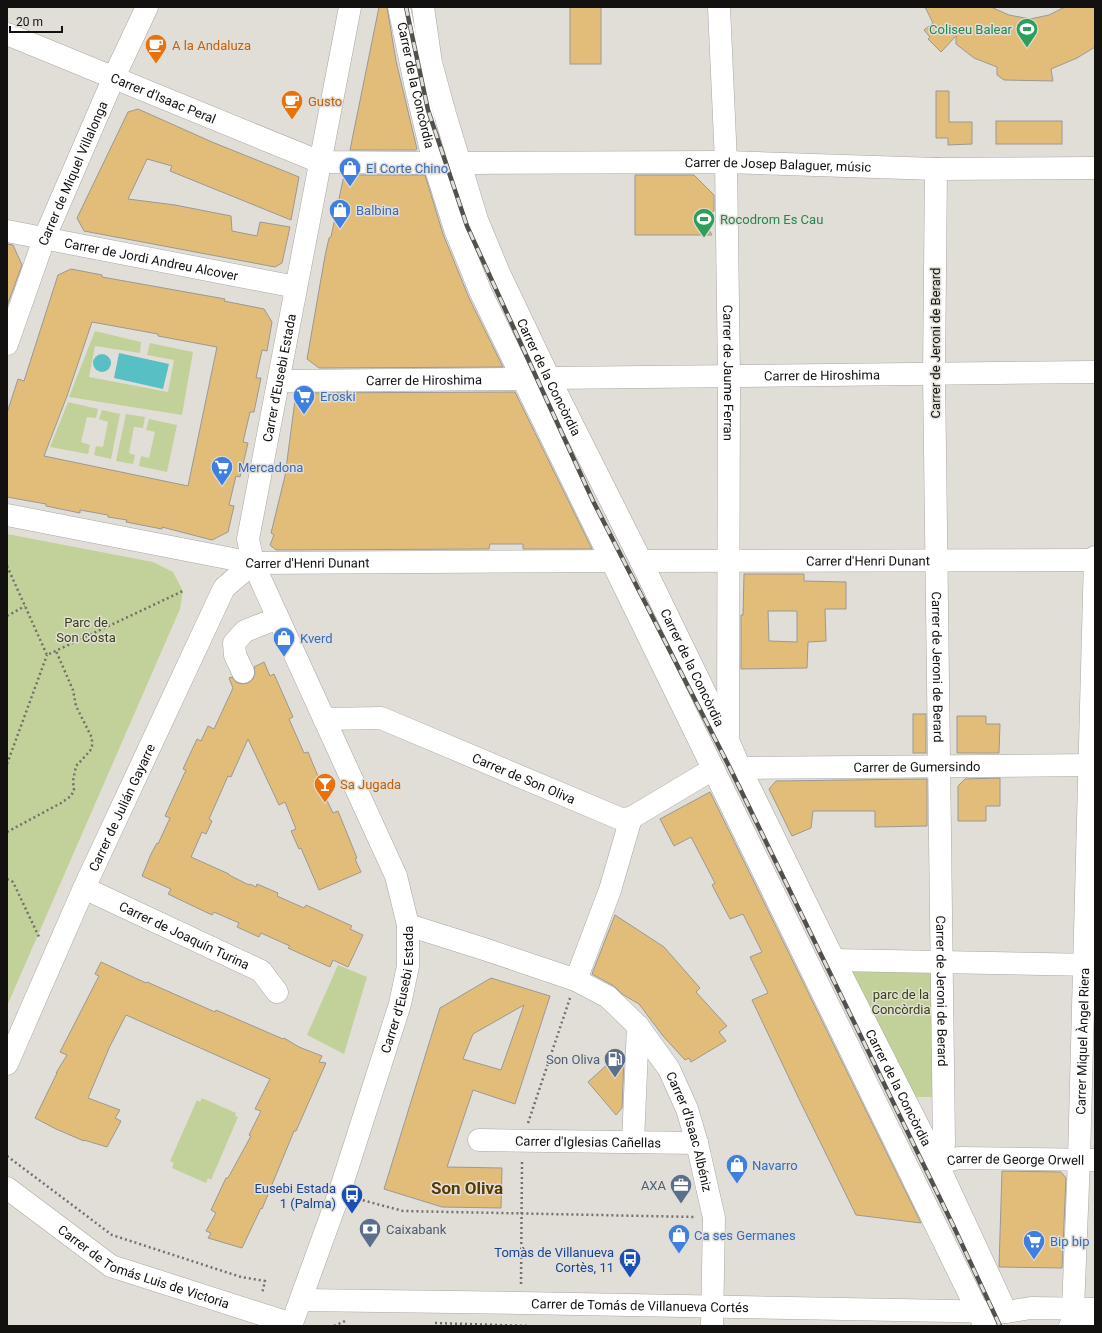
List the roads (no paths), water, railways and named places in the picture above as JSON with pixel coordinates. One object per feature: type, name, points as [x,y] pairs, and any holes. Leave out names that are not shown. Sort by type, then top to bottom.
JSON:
[{"type":"street","name":"Carrer de Miquel Villalonga","points":[[7,344],[44,239],[114,77],[147,7]]},
{"type":"street","name":"Carrer d'Eusebi Estada","points":[[292,1325],[339,1194],[400,1004],[408,966],[408,925],[396,876],[253,563],[248,539],[350,7]]},
{"type":"street","name":"Carrer de la Concòrdia","points":[[399,7],[434,163],[454,229],[481,293],[982,1319]]},
{"type":"street","name":"Carrer de la Concòrdia","points":[[423,7],[431,63],[444,114],[477,220],[499,273],[549,378],[641,561],[834,960],[937,1163],[1006,1312]]},
{"type":"street","name":"Carrer de Jaume Ferran","points":[[719,7],[726,162],[729,376],[728,740]]},
{"type":"street","name":"Carrer d'Isaac Peral","points":[[7,34],[320,162]]},
{"type":"street","points":[[320,162],[434,163]]},
{"type":"street","name":"Carrer de Josep Balaguer, músic","points":[[460,163],[726,162],[936,169],[1095,168]]},
{"type":"street","name":"Carrer de Jeroni de Berard","points":[[936,169],[934,374],[944,1144],[937,1163]]},
{"type":"street","name":"Carrer de Jordi Andreu Alcover","points":[[7,231],[296,287]]},
{"type":"street","name":"Carrer de Hiroshima","points":[[549,378],[1095,372]]},
{"type":"street","name":"Carrer de Hiroshima","points":[[279,381],[522,379]]},
{"type":"street","name":"Carrer d'Henri Dunant","points":[[7,515],[253,563],[612,560]]},
{"type":"street","name":"Carrer Miquel Àngel Riera","points":[[1072,1317],[1087,1160],[1095,557]]},
{"type":"street","name":"Carrer d'Henri Dunant","points":[[641,561],[1095,560]]},
{"type":"street","name":"Carrer de Julián Gayarre","points":[[7,1064],[84,888],[224,588],[253,563]]},
{"type":"street","points":[[243,672],[235,655],[234,643],[245,632],[278,618]]},
{"type":"street","name":"Carrer de Son Oliva","points":[[324,719],[381,718],[622,819],[632,818]]},
{"type":"street","name":"Carrer de Gumersindo","points":[[740,768],[1092,765]]},
{"type":"street","points":[[576,980],[610,890],[632,818],[703,775],[714,770]]},
{"type":"street","name":"Carrer de Joaquín Turina","points":[[84,888],[261,971],[278,992]]},
{"type":"street","name":"Carrer d'Isaac Albéniz","points":[[408,925],[576,980],[608,997],[638,1026],[669,1069],[687,1109],[697,1143],[714,1218],[712,1317]]},
{"type":"street","points":[[834,960],[1089,965]]},
{"type":"street","points":[[633,1142],[638,1026]]},
{"type":"street","name":"Carrer d'Iglesias Cañellas","points":[[479,1140],[697,1143]]},
{"type":"street","name":"Carrer de George Orwell","points":[[937,1163],[959,1158],[1087,1160]]},
{"type":"street","name":"Carrer de Tomás Luis de Victoria","points":[[7,1188],[111,1266],[258,1312],[292,1325]]},
{"type":"street","name":"Carrer de Tomás de Villanueva Cortés","points":[[301,1300],[521,1303],[712,1317],[982,1319],[1006,1312],[1030,1308],[1072,1317],[1095,1310]]},
{"type":"street","points":[[1006,1312],[1027,1326]]},
{"type":"water","points":[[119,353],[169,364],[163,389],[114,378]]},
{"type":"water","points":[[98,354],[106,354],[111,359],[109,370],[106,372],[98,372],[93,367],[93,359]]},
{"type":"railway","points":[[406,7],[428,110],[467,226],[593,501],[730,768],[953,1225],[1000,1326]]},
{"type":"place","name":"Coliseu Balear","points":[[1027,48]]},
{"type":"place","name":"A la Andaluza","points":[[156,64]]},
{"type":"place","name":"Gusto","points":[[292,120]]},
{"type":"place","name":"El Corte Chino","points":[[350,188]]},
{"type":"place","name":"Balbina","points":[[340,230]]},
{"type":"place","name":"Rocodrom Es Cau","points":[[704,238]]},
{"type":"place","name":"Eroski","points":[[304,416]]},
{"type":"place","name":"Mercadona","points":[[222,486]]},
{"type":"place","name":"Kverd","points":[[284,658]]},
{"type":"place","name":"Sa Jugada","points":[[325,804]]},
{"type":"place","name":"Son Oliva","points":[[615,1078]]},
{"type":"place","name":"Navarro","points":[[737,1184]]},
{"type":"place","name":"AXA","points":[[681,1204]]},
{"type":"place","name":"Eusebi Estada 1 (Palma)","points":[[352,1214]]},
{"type":"place","name":"Caixabank","points":[[370,1248]]},
{"type":"place","name":"Ca ses Germanes","points":[[679,1254]]},
{"type":"place","name":"Bip bip","points":[[1034,1260]]},
{"type":"place","name":"Tomàs de Villanueva Cortès, 11","points":[[630,1278]]},
{"type":"district","name":"Son Oliva","points":[[467,1188]]},
{"type":"park label","name":"Parc de Son Costa","points":[[86,630]]},
{"type":"park label","name":"parc de la Concòrdia","points":[[901,1002]]}]
